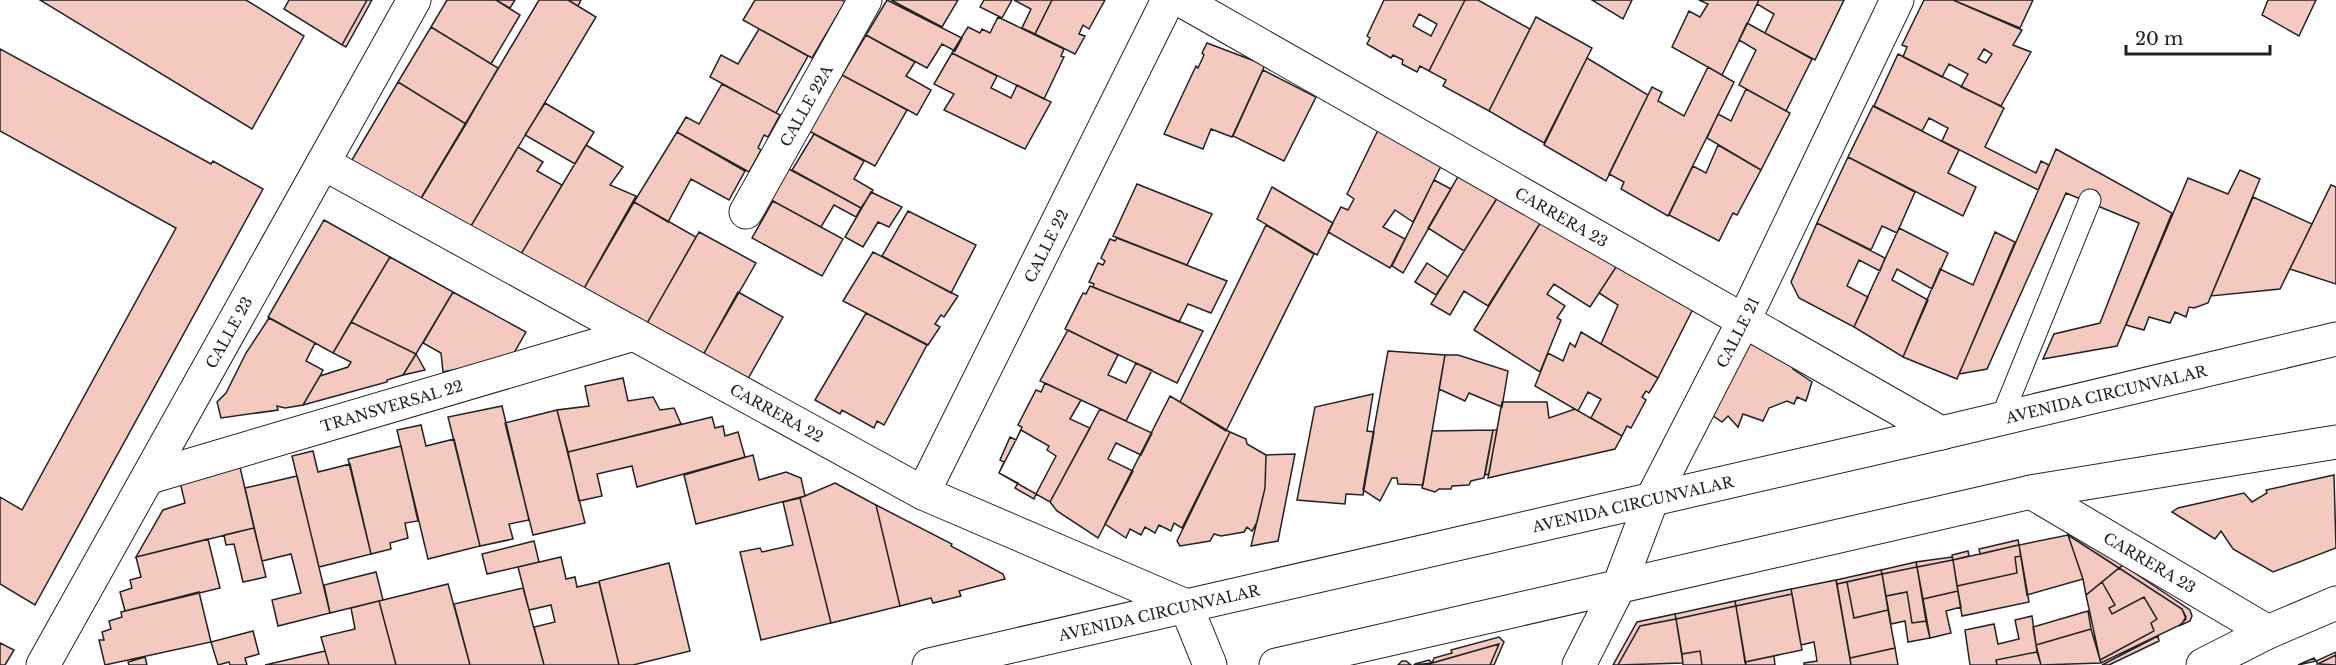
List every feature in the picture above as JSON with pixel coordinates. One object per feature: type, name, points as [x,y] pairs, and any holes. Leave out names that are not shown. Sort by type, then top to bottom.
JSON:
[{"type":"main road","name":"CALLE 23","points":[[43,665],[150,477],[414,0]]},
{"type":"main road","name":"CALLE 22A","points":[[746,212],[865,0]]},
{"type":"main road","name":"CALLE 22","points":[[923,493],[1168,0]]},
{"type":"main road","name":"CARRERA 23","points":[[1181,0],[1941,433]]},
{"type":"main road","name":"CALLE 21","points":[[1578,665],[1619,586],[1652,499],[1744,320],[1897,0]]},
{"type":"main road","name":"CARRERA 22","points":[[323,163],[923,493],[1186,606]]},
{"type":"main road","name":"TRANSVERSAL 22","points":[[150,477],[634,334]]},
{"type":"main road","name":"AVENIDA CIRCUNVALAR","points":[[929,665],[1941,433],[2336,339]]},
{"type":"main road","points":[[1276,665],[2031,492],[2336,442]]},
{"type":"main road","name":"CARRERA 23","points":[[2031,492],[2268,632]]},
{"type":"main road","points":[[2204,665],[2268,632],[2336,603]]},
{"type":"main road","points":[[1186,606],[1210,665]]},
{"type":"lane","points":[[2001,419],[2090,200]]},
{"type":"building","points":[[40,0],[246,0],[304,36],[252,129]]},
{"type":"building","points":[[289,0],[367,0],[342,45],[284,9]]},
{"type":"building","points":[[367,0],[372,0],[346,47],[342,45]]},
{"type":"building","points":[[447,0],[496,0],[520,15],[491,64],[431,27]]},
{"type":"building","points":[[496,0],[515,0],[510,8]]},
{"type":"building","points":[[539,0],[568,0],[596,17],[471,226],[421,198]]},
{"type":"building","points":[[568,0],[581,0],[578,6]]},
{"type":"building","points":[[755,0],[842,0],[845,2],[812,58],[743,20]]},
{"type":"building","points":[[887,0],[962,38],[955,51],[942,44],[927,68],[866,35]]},
{"type":"building","points":[[891,0],[958,0],[942,27]]},
{"type":"building","points":[[984,0],[1012,0],[1002,18],[980,7]]},
{"type":"building","points":[[1014,0],[1052,0],[1035,34],[1022,28],[1031,9]]},
{"type":"building","points":[[1052,0],[1105,0],[1089,29],[1083,25],[1079,34],[1085,36],[1075,54],[1035,34]]},
{"type":"building","points":[[1384,0],[1465,0],[1429,71],[1420,66],[1417,72],[1402,64],[1403,60],[1393,55],[1391,58],[1367,44],[1370,38],[1367,36]],"holes":[[[1419,14],[1437,24],[1431,36],[1413,26]]]},
{"type":"building","points":[[1465,0],[1478,0],[1530,29],[1489,111],[1443,86],[1446,80],[1429,71]]},
{"type":"building","points":[[1592,0],[1632,0],[1623,19]]},
{"type":"building","points":[[1699,0],[1759,0],[1722,75],[1672,47],[1689,11],[1700,17],[1708,4]]},
{"type":"building","points":[[1759,0],[1844,0],[1815,60],[1765,33],[1774,14],[1757,4]]},
{"type":"building","points":[[1924,0],[1953,0],[2022,30],[2013,45],[2031,52],[2001,106],[1961,87],[1968,74],[1949,64],[1942,77],[1903,57],[1907,47],[1902,45]],"holes":[[[1984,49],[1992,54],[1986,63],[1978,59]]]},
{"type":"building","points":[[1953,0],[2033,0],[2020,28]]},
{"type":"building","points":[[2268,0],[2316,0],[2299,36],[2262,15]]},
{"type":"building","points":[[998,17],[1064,49],[1061,56],[1064,57],[1044,99],[952,53],[968,27],[980,33],[982,29],[990,33]]},
{"type":"building","points":[[1536,17],[1592,48],[1544,143],[1489,111]]},
{"type":"building","points":[[1747,23],[1812,59],[1786,111],[1739,85],[1756,50],[1739,40]]},
{"type":"building","points":[[431,27],[498,68],[466,124],[398,82]]},
{"type":"building","points":[[759,29],[808,56],[776,113],[710,77],[721,55],[738,64]]},
{"type":"building","points":[[866,35],[915,62],[906,76],[931,90],[917,115],[842,75]]},
{"type":"building","points":[[1207,43],[1265,65],[1232,137],[1211,129],[1203,149],[1164,134],[1196,66],[1198,68]]},
{"type":"building","points":[[0,49],[211,164],[213,161],[263,189],[35,605],[0,584],[0,497],[22,510],[176,228],[0,131]]},
{"type":"building","points":[[952,53],[997,76],[991,88],[1011,98],[1017,85],[1051,102],[1025,149],[944,110],[954,94],[934,84]]},
{"type":"building","points":[[1898,54],[2004,108],[1985,147],[2036,173],[2041,161],[2049,165],[2038,190],[1942,141],[1948,128],[1929,118],[1922,131],[1874,106]]},
{"type":"building","points":[[1587,58],[1648,95],[1606,181],[1544,145]]},
{"type":"building","points":[[1708,67],[1734,82],[1668,216],[1621,189],[1624,182],[1609,174],[1652,87],[1662,92],[1658,101],[1684,116]]},
{"type":"building","points":[[1263,70],[1316,97],[1284,161],[1233,136]]},
{"type":"building","points":[[842,75],[907,110],[875,166],[809,131]]},
{"type":"building","points":[[398,82],[466,124],[419,202],[349,165]]},
{"type":"building","points":[[722,84],[780,115],[768,137],[764,135],[758,148],[761,150],[749,172],[677,132],[686,117],[699,124]]},
{"type":"building","points":[[1746,89],[1790,113],[1761,170],[1707,138],[1718,114],[1731,121]]},
{"type":"building","points":[[545,103],[594,132],[575,164],[525,135]]},
{"type":"building","points":[[1873,106],[1959,150],[1948,173],[1976,187],[1963,216],[1848,157]]},
{"type":"building","points":[[1380,126],[1442,164],[1413,222],[1395,210],[1383,227],[1405,239],[1390,268],[1328,232],[1341,207],[1348,210],[1354,199],[1347,194]]},
{"type":"building","points":[[677,132],[745,171],[729,200],[691,179],[668,222],[634,202]]},
{"type":"building","points":[[814,134],[864,161],[854,179],[873,190],[861,208],[792,170]]},
{"type":"building","points":[[586,145],[623,167],[610,185],[636,196],[583,290],[518,259]]},
{"type":"building","points":[[1718,145],[1761,170],[1737,215],[1733,213],[1719,241],[1669,215],[1693,166],[1706,173]]},
{"type":"building","points":[[518,147],[543,162],[537,171],[562,185],[518,259],[471,226]]},
{"type":"building","points":[[2056,149],[2172,213],[2117,346],[2043,359],[2054,334],[2100,323],[2139,223],[2066,193],[1987,369],[1959,374]]},
{"type":"building","points":[[1848,157],[1915,192],[1897,233],[1882,226],[1871,250],[1817,223]]},
{"type":"building","points":[[787,168],[861,208],[856,217],[834,205],[821,227],[769,199]]},
{"type":"building","points":[[1463,168],[1499,195],[1464,251],[1428,228]]},
{"type":"building","points":[[2240,170],[2260,179],[2208,303],[2194,308],[2189,307],[2186,317],[2175,312],[2170,323],[2149,317],[2144,330],[2126,325],[2188,178],[2228,194]]},
{"type":"building","points":[[1434,180],[1451,189],[1403,273],[1392,266]]},
{"type":"building","points":[[1137,184],[1212,214],[1187,265],[1113,236]]},
{"type":"building","points":[[2331,185],[2336,187],[2336,284],[2290,269]]},
{"type":"building","points":[[1272,187],[1333,223],[1317,255],[1257,219]]},
{"type":"building","points":[[871,192],[902,207],[889,227],[878,222],[863,247],[845,237]]},
{"type":"building","points":[[1501,192],[1544,217],[1488,306],[1464,291],[1450,315],[1431,304]]},
{"type":"building","points":[[2253,197],[2312,224],[2280,289],[2211,296]]},
{"type":"building","points":[[773,201],[843,239],[822,276],[752,238]]},
{"type":"building","points":[[634,202],[696,237],[646,325],[583,290]]},
{"type":"building","points":[[908,211],[976,245],[951,293],[882,256]]},
{"type":"building","points":[[1544,217],[1618,264],[1590,307],[1554,284],[1547,294],[1565,306],[1557,318],[1561,320],[1540,372],[1474,330]]},
{"type":"building","points":[[324,220],[390,257],[333,353],[268,317]]},
{"type":"building","points":[[1817,223],[1885,258],[1880,271],[1859,260],[1847,286],[1868,297],[1854,327],[1799,298],[1791,282]]},
{"type":"building","points":[[1266,225],[1314,254],[1226,431],[1180,402]]},
{"type":"building","points":[[1899,228],[1948,253],[1932,289],[1897,269],[1892,280],[1928,300],[1903,357],[1854,327]]},
{"type":"building","points":[[699,232],[756,263],[700,360],[646,325]]},
{"type":"building","points":[[1995,232],[2015,242],[1957,379],[1903,357],[1940,269],[1973,285]]},
{"type":"building","points":[[1117,238],[1227,281],[1211,313],[1188,304],[1179,322],[1093,287],[1094,284],[1089,282],[1098,263],[1103,265],[1105,261],[1101,258],[1110,239],[1115,241]]},
{"type":"building","points":[[873,252],[958,296],[944,317],[941,315],[935,324],[940,327],[928,345],[843,301]]},
{"type":"building","points":[[390,257],[453,292],[416,354],[351,322]]},
{"type":"building","points":[[1427,263],[1448,277],[1436,295],[1415,282]]},
{"type":"building","points":[[1618,264],[1693,309],[1658,378],[1601,344],[1618,305],[1599,293]]},
{"type":"building","points":[[1090,286],[1203,331],[1177,383],[1065,329],[1083,293],[1086,294]]},
{"type":"building","points":[[453,292],[526,332],[511,358],[443,372],[441,353],[423,343]]},
{"type":"building","points":[[738,292],[783,317],[745,384],[702,357]]},
{"type":"building","points":[[866,313],[927,345],[884,425],[877,421],[874,428],[842,410],[840,414],[815,400]]},
{"type":"building","points":[[269,318],[315,343],[306,361],[323,370],[303,405],[285,408],[277,406],[278,410],[221,418],[217,402],[226,393],[246,353]]},
{"type":"building","points":[[351,322],[416,354],[403,375],[387,380],[387,382],[303,405],[320,376],[348,367],[351,362],[333,353]]},
{"type":"building","points":[[1068,330],[1118,355],[1108,375],[1126,383],[1136,363],[1152,370],[1126,421],[1040,381]]},
{"type":"building","points":[[1581,332],[1658,378],[1649,393],[1646,391],[1642,397],[1646,400],[1631,428],[1627,426],[1622,436],[1591,418],[1601,399],[1588,392],[1578,411],[1535,386],[1548,353],[1563,361],[1570,343],[1575,347]]},
{"type":"building","points":[[1744,338],[1795,365],[1793,369],[1812,382],[1806,401],[1797,397],[1794,404],[1787,401],[1769,408],[1763,421],[1743,414],[1738,427],[1728,416],[1722,422],[1706,411]]},
{"type":"building","points":[[1388,351],[1445,355],[1423,485],[1398,484],[1397,478],[1392,478],[1380,501],[1363,490]]},
{"type":"building","points":[[416,354],[425,370],[403,375]]},
{"type":"building","points":[[1445,355],[1458,355],[1508,371],[1502,407],[1469,393],[1465,401],[1439,389]]},
{"type":"building","points":[[623,378],[628,401],[653,397],[660,410],[674,408],[681,424],[568,452],[557,410],[589,406],[585,386]]},
{"type":"building","points":[[1045,383],[1081,400],[1070,419],[1090,428],[1050,502],[1036,494],[1034,499],[1015,488],[1018,483],[999,473],[1004,462],[1000,460],[1010,437],[1016,440],[1022,427],[1018,425],[1036,390],[1041,392]]},
{"type":"building","points":[[1373,394],[1367,431],[1374,432],[1363,495],[1346,494],[1345,504],[1297,500],[1315,407]]},
{"type":"building","points":[[1170,396],[1230,432],[1182,528],[1174,523],[1171,531],[1159,525],[1155,533],[1145,527],[1141,535],[1130,529],[1126,538],[1105,524]]},
{"type":"building","points":[[1502,402],[1547,402],[1549,418],[1575,409],[1622,436],[1615,449],[1488,478]]},
{"type":"building","points":[[502,406],[529,520],[509,524],[513,539],[480,546],[448,417]]},
{"type":"building","points":[[1100,409],[1152,433],[1141,455],[1116,443],[1108,459],[1133,471],[1098,538],[1057,511],[1050,502]]},
{"type":"building","points":[[557,410],[585,523],[533,535],[505,423]]},
{"type":"building","points":[[712,417],[715,428],[723,426],[725,436],[738,432],[745,457],[637,487],[632,466],[597,474],[602,496],[579,501],[568,452]]},
{"type":"building","points":[[421,425],[426,446],[454,439],[480,546],[428,559],[397,430]]},
{"type":"building","points":[[1021,430],[1049,446],[1047,450],[1056,456],[1036,494],[999,473]]},
{"type":"building","points":[[1493,430],[1497,430],[1489,474],[1485,475]]},
{"type":"building","points":[[1493,430],[1484,478],[1471,481],[1469,485],[1452,486],[1451,489],[1439,489],[1435,492],[1422,488],[1432,431]]},
{"type":"building","points":[[1230,432],[1246,439],[1247,444],[1266,455],[1265,488],[1257,522],[1252,531],[1247,527],[1244,532],[1221,536],[1214,534],[1210,541],[1180,546],[1177,541]]},
{"type":"building","points":[[401,446],[418,521],[405,523],[408,538],[390,543],[391,549],[371,554],[348,459]]},
{"type":"building","points":[[313,451],[318,472],[350,464],[371,554],[319,567],[292,456]]},
{"type":"building","points":[[1295,454],[1278,541],[1251,546],[1265,488],[1266,455]]},
{"type":"building","points":[[753,455],[759,480],[786,472],[801,478],[805,496],[696,524],[684,475]]},
{"type":"building","points":[[240,467],[254,528],[136,557],[163,510],[185,503],[180,482]]},
{"type":"building","points":[[2334,475],[2336,548],[2273,572],[2233,549],[2221,531],[2215,539],[2172,512],[2178,508],[2244,493],[2252,502],[2267,493],[2266,490]]},
{"type":"building","points":[[297,476],[330,613],[278,626],[272,600],[301,593],[291,554],[262,561],[245,488]]},
{"type":"building","points":[[835,483],[876,505],[900,606],[831,623],[800,498]]},
{"type":"building","points":[[800,498],[831,623],[761,640],[740,552],[760,548],[762,552],[793,545],[783,502]]},
{"type":"building","points":[[876,505],[952,544],[951,546],[1003,574],[1005,579],[959,591],[961,596],[933,603],[931,598],[900,606]]},
{"type":"building","points":[[254,528],[266,577],[243,582],[234,544],[226,545],[224,535]]},
{"type":"building","points":[[2072,532],[2123,565],[2119,568],[2068,535]]},
{"type":"building","points":[[2068,535],[2083,579],[2027,595],[2019,545]]},
{"type":"building","points":[[2068,535],[2119,568],[2086,595],[2083,579]]},
{"type":"building","points":[[208,539],[220,588],[125,611],[120,592],[132,588],[130,580],[141,577],[136,557]]},
{"type":"building","points":[[2018,540],[2019,545],[1980,554],[1979,549]]},
{"type":"building","points":[[534,541],[539,562],[487,574],[482,554]]},
{"type":"building","points":[[2019,545],[2021,556],[2015,557],[2017,573],[1957,586],[1953,560]]},
{"type":"building","points":[[1968,551],[1969,556],[1953,560],[1952,555]]},
{"type":"building","points":[[2021,556],[2029,602],[1962,616],[1957,586],[2017,573],[2015,557]]},
{"type":"building","points":[[561,557],[566,579],[575,577],[577,587],[599,582],[619,665],[544,665],[534,627],[555,622],[551,605],[529,610],[518,567]]},
{"type":"building","points":[[1952,557],[1953,560],[1917,567],[1916,562]]},
{"type":"building","points":[[1953,560],[1958,591],[1923,599],[1917,567]]},
{"type":"building","points":[[1916,562],[1917,567],[1882,574],[1881,570]]},
{"type":"building","points":[[669,563],[690,651],[633,665],[619,665],[599,581]]},
{"type":"building","points":[[2123,565],[2190,610],[2192,616],[2190,621],[2181,625],[2186,617],[2182,609],[2119,568]]},
{"type":"building","points":[[1917,567],[1926,621],[1912,623],[1907,592],[1886,596],[1882,574]]},
{"type":"building","points":[[2119,568],[2182,609],[2186,619],[2180,625],[2101,663],[2100,660],[2154,631],[2151,623],[2157,619],[2144,597],[2112,614],[2109,608],[2115,605],[2102,582]]},
{"type":"building","points":[[1881,570],[1882,574],[1837,584],[1836,580]]},
{"type":"building","points":[[376,572],[383,600],[330,613],[324,585]]},
{"type":"building","points":[[1882,574],[1888,610],[1854,618],[1847,582]]},
{"type":"building","points":[[1836,580],[1851,665],[1804,665],[1804,663],[1817,661],[1814,642],[1801,645],[1791,589]]},
{"type":"building","points":[[1847,582],[1854,618],[1888,610],[1895,648],[1850,658],[1837,584]]},
{"type":"building","points":[[2102,582],[2115,605],[2109,608],[2112,614],[2144,597],[2157,619],[2151,623],[2154,631],[2100,660],[2086,595]]},
{"type":"building","points":[[448,584],[470,665],[396,665],[379,601]]},
{"type":"building","points":[[523,588],[544,665],[470,665],[454,604]]},
{"type":"building","points":[[1791,589],[1792,594],[1736,606],[1735,601]]},
{"type":"building","points":[[1958,591],[1961,607],[1946,611],[1951,633],[1930,638],[1923,599]]},
{"type":"building","points":[[199,592],[211,642],[105,665],[99,640],[104,640],[102,632],[111,629],[109,621],[122,617],[121,612]]},
{"type":"building","points":[[1907,592],[1912,623],[1926,621],[1930,638],[1908,642],[1905,621],[1891,624],[1886,596]]},
{"type":"building","points":[[1792,594],[1802,650],[1745,662],[1736,606]]},
{"type":"building","points":[[379,601],[396,665],[329,665],[321,637],[355,629],[351,608]]},
{"type":"building","points":[[1735,601],[1736,606],[1676,619],[1675,614]]},
{"type":"building","points":[[1736,606],[1746,665],[1702,665],[1700,651],[1682,654],[1676,619]]},
{"type":"building","points":[[2088,611],[2091,629],[2036,645],[2033,627]]},
{"type":"building","points":[[1675,614],[1676,619],[1640,626],[1618,665],[1613,665],[1637,622]]},
{"type":"building","points":[[2032,616],[2037,652],[1996,660],[1997,665],[1970,665],[1965,630],[1994,624],[1998,644],[2019,639],[2015,620]]},
{"type":"building","points":[[1676,619],[1683,663],[1618,665],[1640,626]]},
{"type":"building","points":[[2091,629],[2101,663],[2041,665],[2036,645]]},
{"type":"building","points":[[253,631],[259,654],[245,658],[247,665],[230,665],[229,662],[218,665],[211,642]]},
{"type":"building","points":[[2158,636],[2159,641],[2109,665],[2102,665]]},
{"type":"building","points":[[1499,637],[1504,642],[1494,665],[1490,665],[1499,644],[1432,663],[1434,658],[1452,653],[1451,650]]},
{"type":"building","points":[[0,643],[14,650],[5,665],[0,665]]},
{"type":"building","points":[[1499,644],[1490,665],[1423,665],[1432,663]]},
{"type":"building","points":[[1895,648],[1898,665],[1851,665],[1850,658]]},
{"type":"building","points":[[325,651],[329,665],[265,665]]},
{"type":"building","points":[[1700,651],[1702,665],[1683,665],[1682,654]]},
{"type":"building","points":[[2037,652],[2041,665],[1997,665],[1996,660]]},
{"type":"building","points":[[2336,652],[2336,655],[2318,664],[2316,661]]},
{"type":"building","points":[[2336,655],[2336,665],[2318,664]]},
{"type":"building","points":[[1774,656],[1775,665],[1746,665],[1745,662]]},
{"type":"building","points":[[145,657],[147,665],[129,665],[128,662]]},
{"type":"building","points":[[2314,658],[2316,661],[2298,665]]},
{"type":"building","points":[[1429,660],[1432,663],[1414,665],[1415,664]]},
{"type":"building","points":[[1406,661],[1411,665],[1398,665]]}]
